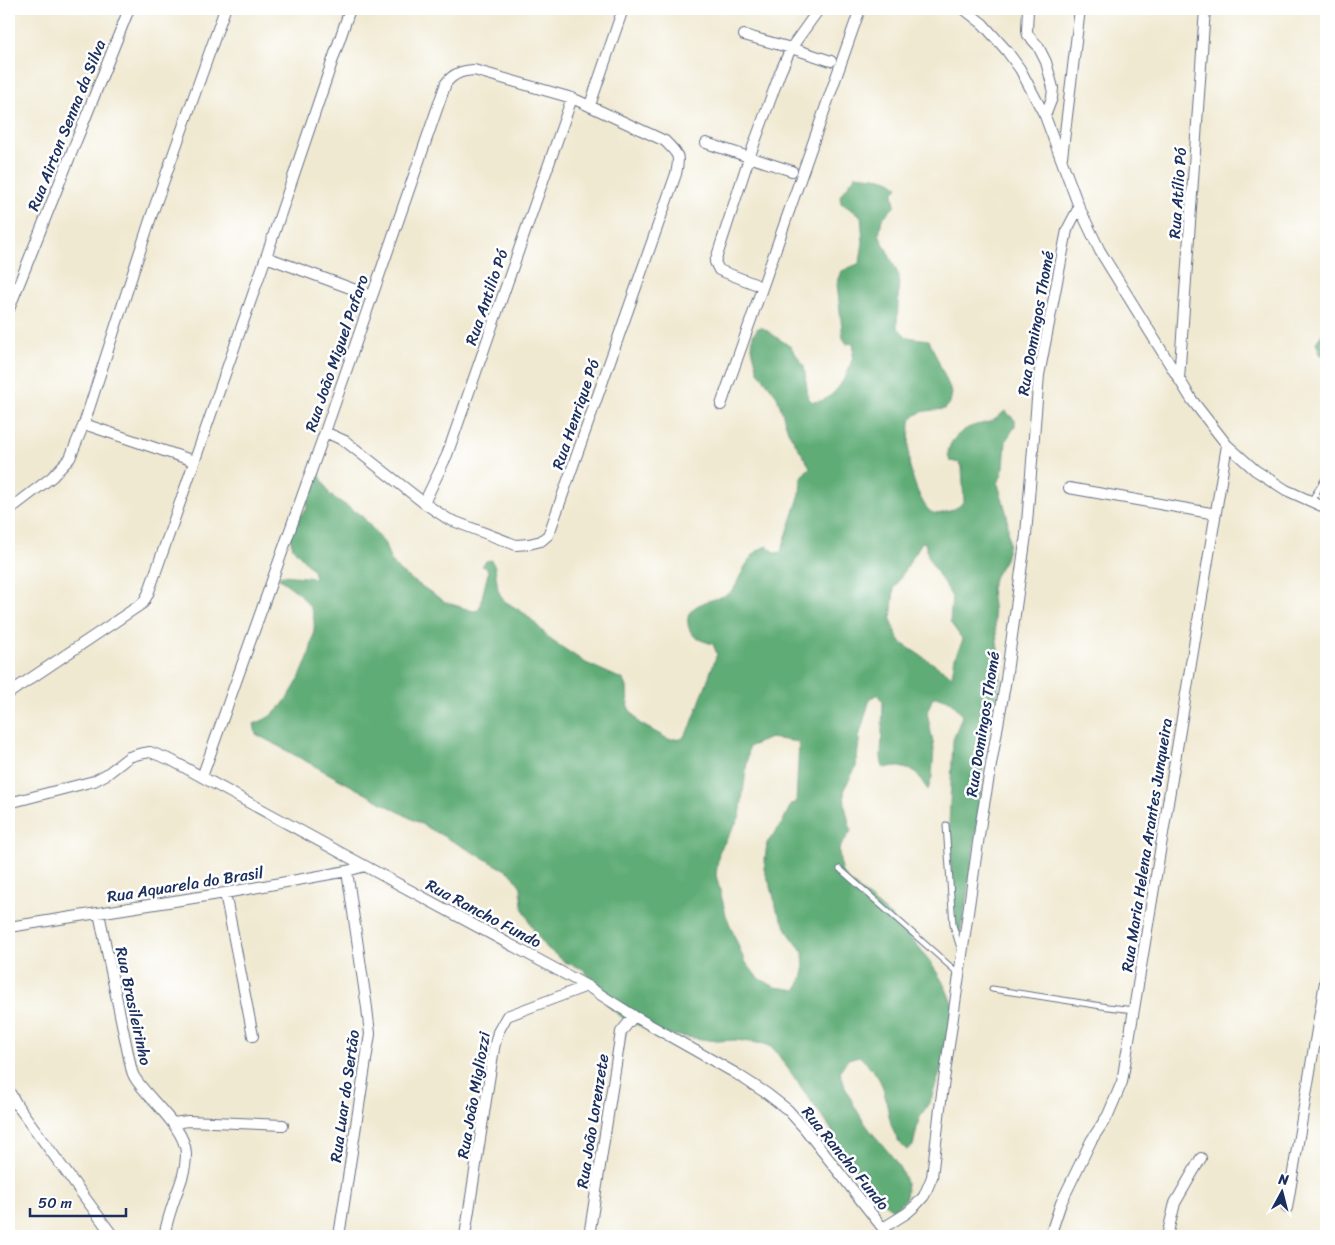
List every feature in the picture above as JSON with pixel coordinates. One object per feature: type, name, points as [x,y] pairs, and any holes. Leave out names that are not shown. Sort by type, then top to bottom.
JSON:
[{"type":"street","name":"Rua Airton Senna da Silva","points":[[9,309],[129,9]]},
{"type":"street","points":[[9,510],[52,476],[70,458],[84,424],[152,214],[225,9]]},
{"type":"street","points":[[9,693],[143,602],[152,584],[350,9]]},
{"type":"street","points":[[590,105],[623,9]]},
{"type":"street","points":[[755,284],[719,270],[716,262],[749,158],[780,73],[791,48],[819,9]]},
{"type":"street","points":[[720,405],[860,9]]},
{"type":"street","points":[[964,9],[983,24],[1016,63],[1045,116],[1079,207],[1100,251],[1192,400],[1227,445],[1255,470],[1286,490],[1326,508]]},
{"type":"street","points":[[1028,9],[1028,35],[1038,46],[1046,62],[1053,88],[1052,98],[1045,116]]},
{"type":"street","points":[[1062,160],[1080,9]]},
{"type":"street","name":"Rua Atílio Pó","points":[[1179,379],[1205,9]]},
{"type":"street","points":[[744,35],[831,61]]},
{"type":"street","name":"Rua João Miguel Pafaro","points":[[202,776],[325,432],[446,82],[451,76],[459,72],[474,70],[572,98],[590,105]]},
{"type":"street","name":"Rua Antilio Pó","points":[[424,503],[447,455],[572,98]]},
{"type":"street","name":"Rua Henrique Pó","points":[[325,432],[345,441],[424,503],[448,519],[516,545],[541,541],[548,535],[676,174],[679,160],[676,152],[665,141],[590,105]]},
{"type":"street","points":[[706,143],[792,171]]},
{"type":"street","name":"Rua Domingos Thomé","points":[[886,1232],[916,1206],[924,1196],[932,1177],[981,822],[1006,679],[1024,544],[1039,375],[1067,230],[1079,207]]},
{"type":"street","points":[[266,257],[372,296]]},
{"type":"street","points":[[84,424],[194,461]]},
{"type":"street","name":"Rua Maria Helena Arantes Junqueira","points":[[1050,1236],[1061,1203],[1091,1140],[1108,1115],[1122,1082],[1227,445]]},
{"type":"street","points":[[1069,488],[1216,514]]},
{"type":"street","name":"Rua Rancho Fundo","points":[[9,803],[94,781],[130,757],[150,752],[171,760],[587,986],[634,1016],[735,1073],[766,1093],[788,1110],[805,1129],[886,1232]]},
{"type":"street","name":"Rua Aquarela do Brasil","points":[[9,927],[225,893],[365,866]]},
{"type":"street","name":"Rua Luar do Sertão","points":[[338,1236],[370,1034],[346,871]]},
{"type":"street","points":[[225,893],[253,1036]]},
{"type":"street","name":"Rua Brasileirinho","points":[[99,913],[134,1077],[173,1123],[186,1152],[182,1180],[164,1236]]},
{"type":"street","points":[[1287,1208],[1326,976]]},
{"type":"street","name":"Rua João Migliozzi","points":[[465,1236],[498,1032],[507,1016],[587,986]]},
{"type":"street","name":"Rua João Lorenzete","points":[[589,1236],[621,1032],[634,1016]]},
{"type":"street","points":[[9,1091],[17,1106],[113,1236]]},
{"type":"street","points":[[173,1123],[188,1121],[283,1124]]},
{"type":"street","points":[[1167,1236],[1175,1203],[1201,1158]]},
{"type":"lane","points":[[1310,502],[1326,477]]},
{"type":"lane","points":[[946,825],[954,925],[962,955]]},
{"type":"lane","points":[[840,869],[959,975]]},
{"type":"lane","points":[[992,989],[1134,1010]]},
{"type":"green space","points":[[856,175],[885,179],[898,187],[893,193],[895,206],[882,219],[879,234],[899,276],[897,327],[907,337],[929,340],[952,393],[950,403],[945,409],[920,413],[910,422],[910,466],[920,497],[929,510],[936,514],[945,512],[954,509],[964,502],[962,467],[960,463],[950,461],[948,456],[952,441],[970,427],[994,420],[1005,411],[1015,420],[1015,426],[1006,441],[1004,467],[998,484],[1007,515],[1009,543],[1005,559],[995,576],[991,588],[1001,677],[985,743],[980,806],[959,938],[952,889],[949,825],[953,740],[962,716],[956,708],[947,700],[933,697],[927,712],[934,748],[932,777],[928,790],[915,771],[896,766],[883,768],[881,758],[883,702],[877,694],[870,699],[860,733],[856,767],[844,789],[845,806],[851,831],[839,849],[841,871],[850,882],[894,919],[929,960],[944,984],[955,1010],[947,1052],[931,1099],[919,1119],[913,1146],[907,1150],[901,1144],[892,1128],[881,1083],[871,1068],[859,1056],[848,1059],[840,1072],[861,1117],[895,1160],[905,1178],[907,1187],[905,1198],[901,1204],[893,1209],[883,1202],[876,1189],[853,1168],[838,1145],[831,1129],[774,1049],[765,1044],[736,1040],[717,1041],[664,1034],[627,1021],[609,1007],[583,969],[565,962],[547,948],[534,931],[522,906],[521,887],[511,873],[256,734],[254,724],[270,716],[282,705],[298,680],[311,649],[314,620],[311,609],[300,595],[278,578],[282,575],[315,578],[313,570],[293,548],[290,538],[293,522],[307,509],[307,488],[311,474],[318,472],[330,495],[362,516],[385,544],[390,559],[399,571],[445,602],[473,611],[479,610],[488,573],[487,568],[482,566],[486,561],[491,560],[495,567],[498,590],[503,600],[527,615],[551,640],[586,663],[624,680],[627,687],[628,707],[639,723],[668,739],[682,739],[691,726],[717,654],[713,644],[701,640],[691,633],[688,616],[698,605],[728,594],[733,590],[746,565],[757,551],[767,546],[776,553],[781,552],[800,494],[801,477],[810,467],[788,431],[777,396],[758,371],[752,348],[753,335],[758,328],[763,328],[791,347],[804,366],[808,397],[812,402],[822,401],[829,397],[841,384],[850,367],[854,350],[853,343],[847,344],[843,338],[837,284],[842,271],[860,263],[863,242],[861,216],[841,203],[840,196]],"holes":[[[922,542],[925,543],[929,559],[952,597],[950,622],[963,640],[955,657],[952,676],[903,644],[898,638],[891,620],[894,588]],[[770,738],[799,742],[796,804],[792,803],[781,825],[767,843],[764,869],[777,910],[790,935],[803,952],[804,972],[797,990],[775,987],[757,977],[744,960],[726,915],[716,875],[719,852],[740,816],[749,747]]]},
{"type":"green space","points":[[1326,329],[1326,357],[1320,354],[1316,342]]}]
